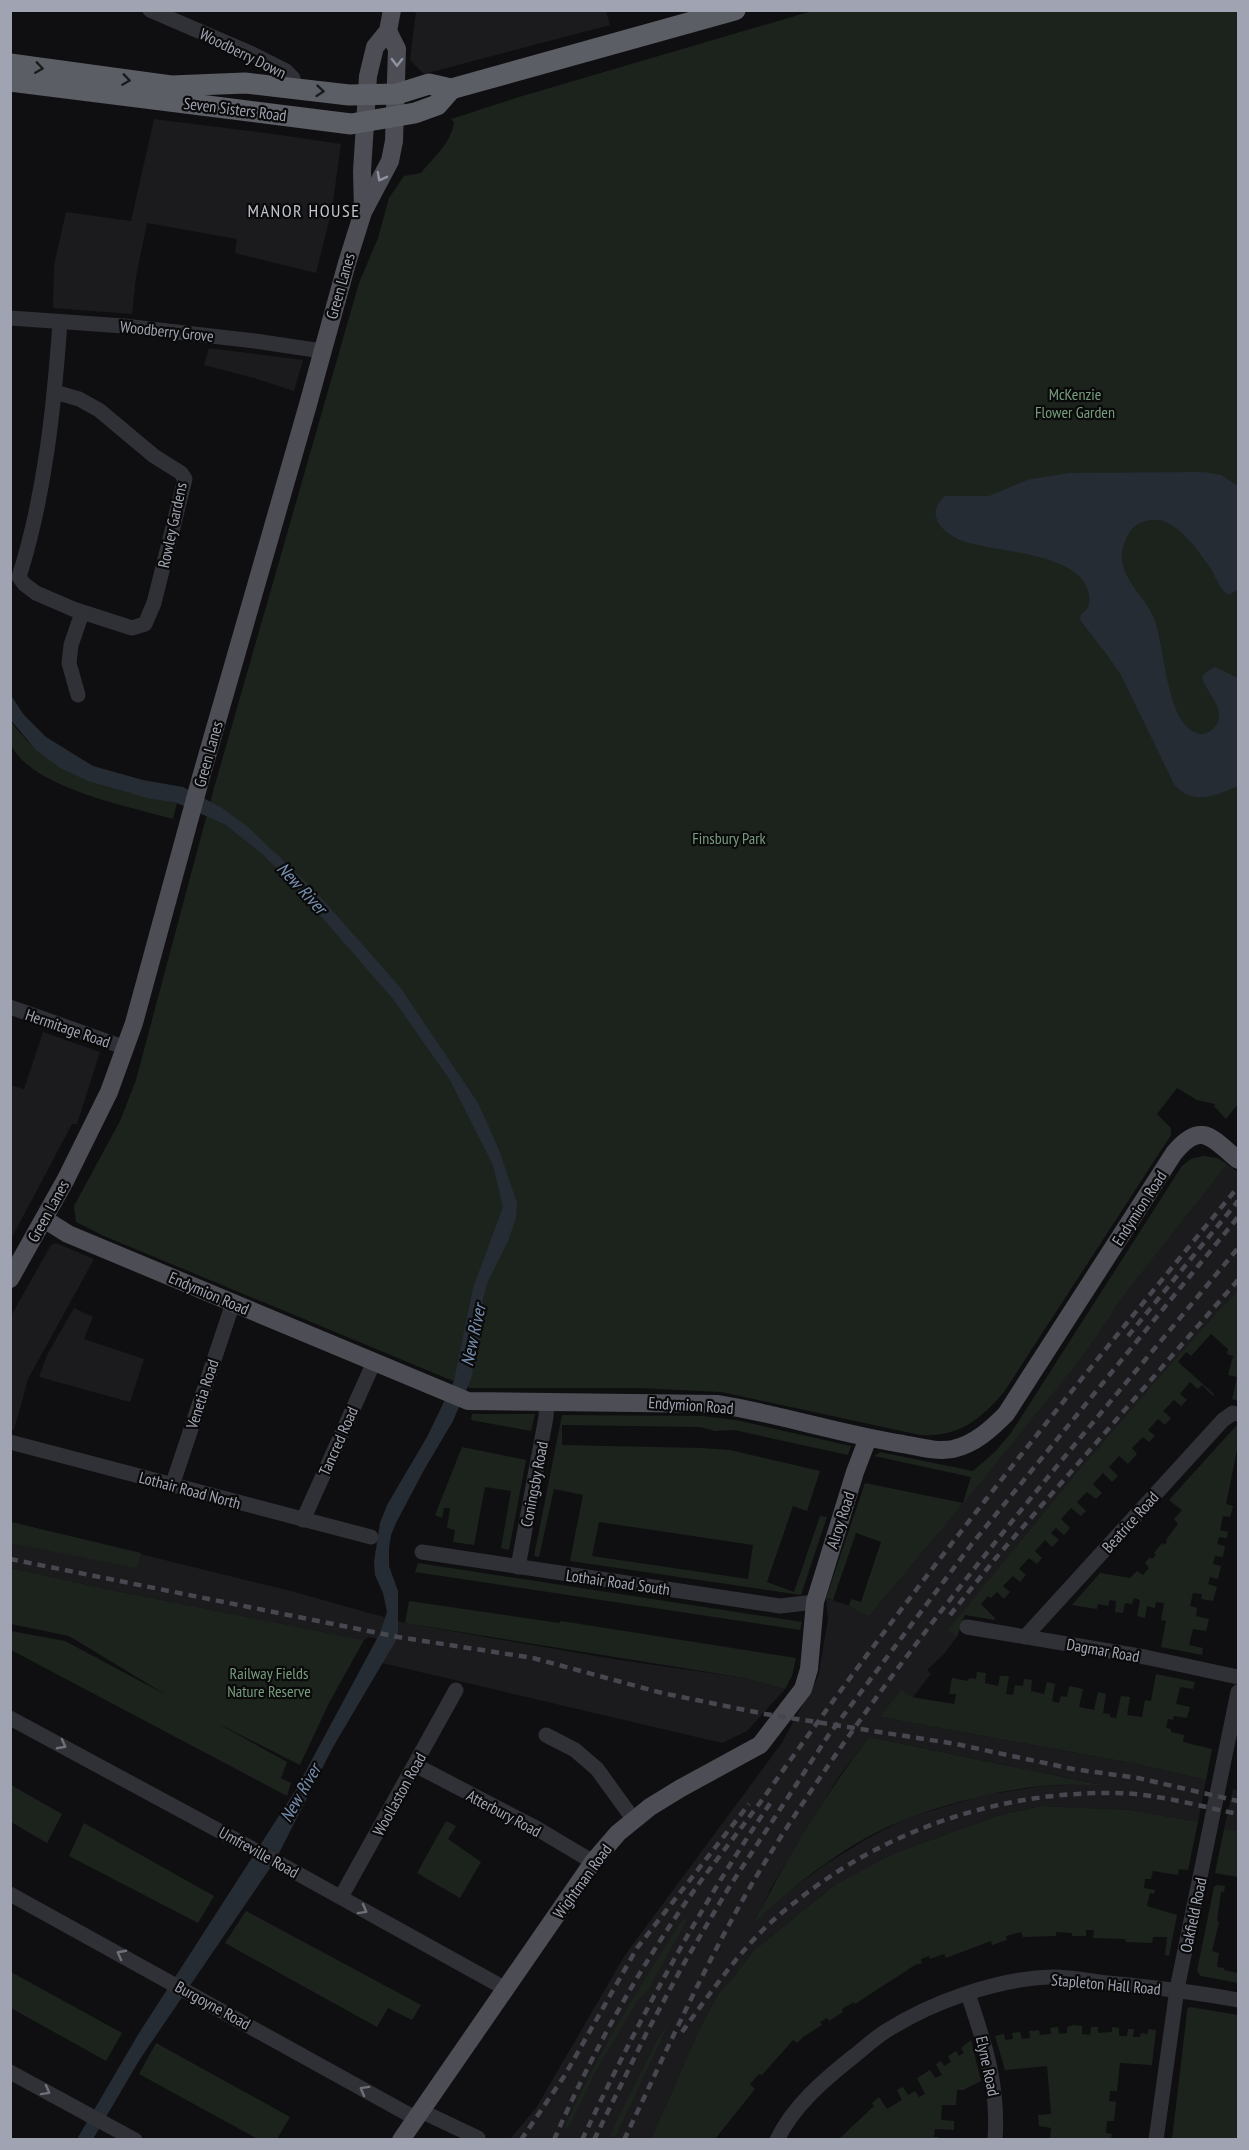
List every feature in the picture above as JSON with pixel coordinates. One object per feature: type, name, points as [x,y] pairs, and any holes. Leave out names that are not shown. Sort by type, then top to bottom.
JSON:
[{"type":"highway","name":"Seven Sisters Road","points":[[10,64],[171,86],[245,83],[349,95],[397,94],[429,84],[451,89],[735,10]]},
{"type":"highway","name":"Seven Sisters Road","points":[[10,81],[351,124],[396,118],[437,105],[451,89]]},
{"type":"main road","name":"Green Lanes","points":[[363,212],[362,171],[368,76],[375,47],[388,31],[392,10]]},
{"type":"main road","name":"Green Lanes","points":[[10,1279],[110,1092],[126,1048],[363,212],[390,161],[396,118],[398,49],[388,31]]},
{"type":"main road","name":"Endymion Road","points":[[44,1219],[68,1234],[465,1400],[717,1404],[868,1438],[936,1450],[952,1449],[973,1442],[990,1430],[1006,1414],[1174,1153],[1184,1142],[1195,1135],[1211,1137],[1239,1160]]},
{"type":"main road","name":"Alroy Road","points":[[815,1602],[855,1472],[868,1438]]},
{"type":"main road","name":"Wightman Road","points":[[401,2139],[593,1862],[618,1833],[681,1788],[753,1751],[766,1738],[803,1689],[809,1669],[815,1602]]},
{"type":"street","name":"Woodberry Down","points":[[150,10],[171,15],[286,71],[293,78],[292,89]]},
{"type":"street","name":"Woodberry Grove","points":[[10,318],[124,326],[322,351]]},
{"type":"street","name":"Rowley Gardens","points":[[55,392],[80,399],[99,410],[154,456],[185,478],[154,603],[145,624],[132,628],[82,613],[36,593],[24,584],[20,577],[36,509],[55,392],[60,322]]},
{"type":"street","points":[[78,695],[69,663],[71,645],[82,613]]},
{"type":"street","name":"Hermitage Road","points":[[10,1007],[126,1048]]},
{"type":"street","name":"Venetia Road","points":[[172,1486],[233,1303]]},
{"type":"street","name":"Tancred Road","points":[[303,1520],[374,1362]]},
{"type":"street","name":"Coningsby Road","points":[[518,1567],[547,1402]]},
{"type":"street","name":"Beatrice Road","points":[[1025,1637],[1223,1420],[1233,1413],[1239,1414]]},
{"type":"street","name":"Lothair Road North","points":[[10,1442],[371,1537]]},
{"type":"street","name":"Lothair Road South","points":[[422,1552],[780,1606],[815,1602]]},
{"type":"street","name":"Dagmar Road","points":[[967,1627],[1145,1657],[1239,1677]]},
{"type":"street","name":"Woollaston Road","points":[[340,1897],[456,1690]]},
{"type":"street","name":"Oakfield Road","points":[[1156,2139],[1177,1989],[1239,1692]]},
{"type":"street","name":"Umfreville Road","points":[[10,1718],[256,1850],[506,1989]]},
{"type":"street","points":[[546,1735],[575,1750],[597,1769],[634,1820]]},
{"type":"street","name":"Atterbury Road","points":[[415,1765],[536,1828],[593,1862]]},
{"type":"street","name":"Burgoyne Road","points":[[10,1894],[418,2115],[478,2138]]},
{"type":"street","name":"Stapleton Hall Road","points":[[777,2139],[808,2097],[838,2069],[886,2031],[936,2005],[968,1994],[1002,1984],[1053,1977],[1177,1989],[1239,2000]]},
{"type":"street","name":"Elyne Road","points":[[968,1994],[982,2035],[992,2076],[997,2112],[995,2139]]},
{"type":"street","points":[[10,2072],[135,2139]]},
{"type":"shaded area","points":[[416,11],[606,11],[610,25],[424,74],[410,60]]},
{"type":"shaded area","points":[[154,119],[341,144],[332,209],[316,273],[235,253],[237,239],[147,223],[136,277],[132,314],[53,308],[54,265],[66,212],[131,221]]},
{"type":"shaded area","points":[[209,348],[303,360],[294,391],[204,365]]},
{"type":"shaded area","points":[[43,1032],[100,1052],[77,1124],[72,1124],[11,1239],[11,1085],[24,1089]]},
{"type":"shaded area","points":[[1203,1156],[1221,1160],[1238,1172],[1238,1302],[1186,1352],[1110,1439],[964,1615],[958,1635],[944,1654],[927,1670],[931,1674],[913,1697],[880,1717],[1137,1764],[1206,1780],[1198,1822],[1131,1810],[1041,1806],[1000,1815],[892,1854],[836,1884],[752,1952],[718,1994],[699,2030],[651,2139],[509,2140],[536,2108],[625,1955],[781,1744],[818,1677],[828,1619],[826,1598],[856,1608],[869,1616],[963,1503],[973,1471],[995,1452],[1011,1433],[1182,1166],[1191,1159]],"holes":[[[869,1737],[1099,1784],[1044,1786],[984,1795],[907,1818],[868,1838],[826,1864],[786,1893],[756,1921],[771,1888],[838,1778]]]},
{"type":"shaded area","points":[[56,1243],[94,1259],[28,1379],[14,1430],[10,1429],[11,1316],[51,1245]]},
{"type":"shaded area","points":[[74,1308],[93,1317],[84,1339],[144,1359],[130,1402],[39,1377],[47,1355]]},
{"type":"shaded area","points":[[11,1522],[291,1591],[405,1623],[613,1659],[745,1678],[785,1689],[747,1731],[722,1743],[382,1663],[393,1642],[369,1637],[364,1640],[11,1568]]},
{"type":"shaded area","points":[[1233,1789],[1238,1790],[1238,1831],[1224,1829]]},
{"type":"green space","name":"Finsbury Park","points":[[812,11],[1238,11],[1238,1104],[1226,1119],[1214,1106],[1215,1104],[1197,1100],[1177,1088],[1157,1114],[1171,1128],[1171,1135],[1004,1392],[986,1411],[968,1425],[934,1435],[920,1435],[721,1392],[638,1388],[470,1388],[104,1236],[76,1222],[74,1206],[120,1121],[136,1080],[214,788],[359,283],[378,238],[389,198],[404,176],[421,173],[441,149],[450,136],[454,122],[451,119]]},
{"type":"green space","points":[[10,720],[25,739],[43,754],[84,778],[130,793],[177,803],[173,819],[85,794],[40,774],[23,761],[12,747]]},
{"type":"green space","points":[[1203,1156],[1217,1158],[1227,1164],[1119,1301],[1058,1387],[963,1504],[869,1616],[849,1606],[851,1599],[861,1602],[881,1542],[856,1533],[833,1600],[826,1598],[865,1483],[963,1503],[971,1477],[874,1456],[880,1452],[973,1471],[995,1452],[1011,1433],[1182,1166],[1191,1159]]},
{"type":"green space","points":[[1238,1290],[1238,1401],[1232,1399],[1237,1377],[1228,1375],[1233,1356],[1227,1354],[1228,1349],[1211,1334],[1191,1356],[1186,1352],[1178,1362],[1214,1394],[1213,1396],[1202,1385],[1198,1389],[1190,1382],[1180,1394],[1187,1400],[1181,1406],[1174,1400],[1163,1411],[1171,1418],[1165,1425],[1158,1419],[1148,1430],[1155,1436],[1149,1442],[1143,1437],[1132,1448],[1137,1454],[1128,1464],[1119,1456],[1109,1467],[1118,1476],[1112,1482],[1103,1473],[1093,1484],[1102,1493],[1096,1499],[1087,1492],[1077,1502],[1086,1511],[1081,1516],[1071,1508],[1061,1519],[1070,1528],[1064,1535],[1056,1528],[1051,1533],[1059,1540],[1052,1547],[1045,1540],[1035,1551],[1042,1558],[1037,1564],[1029,1558],[1019,1569],[1026,1575],[1020,1582],[1013,1576],[1003,1586],[1010,1592],[1004,1599],[997,1592],[991,1598],[988,1596],[981,1604],[995,1618],[994,1620],[965,1615],[957,1636],[948,1630],[1076,1474]]},
{"type":"green space","points":[[472,1414],[535,1414],[531,1431],[471,1420]]},
{"type":"green space","points":[[562,1415],[702,1416],[736,1420],[851,1446],[848,1455],[734,1430],[715,1431],[700,1427],[562,1425],[562,1445],[730,1450],[820,1471],[807,1511],[793,1506],[767,1582],[794,1592],[820,1516],[827,1517],[801,1595],[570,1561],[583,1495],[554,1489],[539,1557],[534,1556]],"holes":[[[599,1522],[753,1545],[748,1579],[592,1556]]]},
{"type":"green space","points":[[1236,1426],[1238,1427],[1238,1450],[1226,1504],[1233,1506],[1230,1517],[1223,1516],[1220,1530],[1228,1532],[1227,1538],[1219,1537],[1217,1544],[1225,1546],[1223,1557],[1215,1556],[1213,1564],[1221,1566],[1218,1579],[1210,1577],[1208,1584],[1217,1587],[1213,1601],[1201,1599],[1202,1594],[1193,1593],[1190,1606],[1197,1608],[1196,1616],[1209,1619],[1206,1631],[1193,1629],[1189,1645],[1203,1648],[1202,1655],[1161,1647],[1166,1621],[1161,1620],[1164,1603],[1156,1602],[1155,1608],[1147,1606],[1145,1618],[1137,1616],[1140,1600],[1134,1598],[1132,1604],[1125,1603],[1123,1613],[1115,1612],[1116,1601],[1110,1600],[1108,1606],[1098,1604],[1097,1609],[1072,1605],[1100,1573],[1130,1578],[1137,1571],[1143,1575],[1149,1568],[1145,1563],[1150,1557],[1152,1559],[1156,1555],[1154,1553],[1162,1543],[1164,1545],[1167,1542],[1166,1540],[1178,1524],[1174,1519],[1182,1510],[1169,1500]]},
{"type":"green space","points":[[462,1447],[526,1460],[509,1550],[501,1548],[511,1491],[485,1487],[474,1545],[453,1542],[455,1530],[447,1528],[450,1508],[444,1508],[442,1518],[435,1515]]},
{"type":"green space","points":[[11,1522],[141,1553],[137,1568],[11,1543]]},
{"type":"green space","points":[[418,1563],[802,1622],[800,1630],[415,1572]]},
{"type":"green space","name":"Railway Fields Nature Reserve","points":[[11,1568],[364,1640],[329,1703],[300,1765],[215,1722],[287,1762],[281,1778],[291,1783],[287,1796],[11,1650],[11,1631],[65,1641],[168,1696],[69,1636],[11,1624]]},
{"type":"green space","points":[[409,1601],[559,1623],[561,1621],[796,1658],[792,1676],[785,1689],[745,1678],[405,1623]]},
{"type":"green space","points":[[977,1672],[986,1673],[985,1683],[998,1686],[1000,1676],[1009,1676],[1006,1694],[1013,1695],[1015,1685],[1023,1686],[1024,1679],[1032,1680],[1031,1691],[1044,1694],[1047,1682],[1055,1684],[1052,1701],[1059,1703],[1061,1696],[1067,1697],[1069,1686],[1083,1689],[1079,1707],[1094,1710],[1098,1692],[1106,1694],[1103,1713],[1116,1718],[1121,1696],[1130,1697],[1127,1715],[1142,1717],[1145,1700],[1151,1701],[1156,1674],[1195,1682],[1193,1689],[1180,1687],[1176,1704],[1190,1707],[1187,1718],[1174,1716],[1173,1720],[1168,1719],[1166,1728],[1171,1729],[1171,1732],[1184,1735],[1183,1742],[1212,1749],[1206,1780],[1137,1764],[880,1717],[901,1690],[911,1697],[954,1704],[956,1694],[949,1694],[952,1678],[968,1681],[969,1678],[976,1679]]},
{"type":"green space","points":[[869,1737],[1102,1785],[1050,1785],[1025,1788],[958,1802],[909,1818],[867,1838],[826,1863],[788,1892],[754,1923],[807,1827]]},
{"type":"green space","points":[[11,1785],[62,1814],[47,1843],[11,1822]]},
{"type":"green space","points":[[1041,1806],[1131,1810],[1198,1822],[1188,1870],[1179,1869],[1178,1875],[1153,1871],[1151,1879],[1145,1879],[1144,1888],[1155,1890],[1154,1894],[1150,1893],[1147,1906],[1177,1915],[1169,1956],[1165,1955],[1167,1937],[1153,1937],[1152,1943],[1126,1942],[1125,1939],[1093,1938],[1094,1930],[1086,1930],[1086,1936],[1072,1936],[1072,1933],[1056,1932],[1056,1936],[1023,1937],[1021,1932],[1006,1936],[1007,1940],[992,1945],[991,1941],[946,1958],[944,1954],[930,1959],[929,1956],[921,1959],[922,1963],[915,1965],[855,2004],[854,2002],[842,2009],[843,2012],[829,2021],[827,2018],[820,2022],[822,2025],[797,2043],[793,2040],[762,2075],[759,2074],[750,2084],[755,2089],[715,2139],[651,2139],[699,2030],[718,1994],[752,1952],[836,1884],[892,1854],[1000,1815]]},
{"type":"green space","points":[[446,1821],[456,1826],[448,1839],[481,1862],[460,1898],[417,1873]]},
{"type":"green space","points":[[84,1823],[214,1896],[198,1923],[69,1856]]},
{"type":"green space","points":[[1224,1829],[1238,1831],[1238,1877],[1215,1873]]},
{"type":"green space","points":[[1225,1886],[1224,1892],[1221,1892],[1217,1921],[1219,1922],[1212,1951],[1219,1953],[1217,1967],[1238,1973],[1238,1983],[1201,1976],[1197,1971],[1214,1887]]},
{"type":"green space","points":[[246,1911],[421,2005],[412,2020],[388,2008],[377,2027],[225,1943]]},
{"type":"green space","points":[[683,1919],[686,1921],[648,1990],[637,2001],[593,2076],[569,2127],[564,2128],[605,2047]]},
{"type":"green space","points":[[11,1972],[122,2033],[106,2061],[11,2008]]},
{"type":"green space","points":[[1190,2007],[1238,2015],[1238,2139],[1172,2139],[1187,2009]]},
{"type":"green space","points":[[671,2019],[615,2137],[610,2135],[658,2039]]},
{"type":"green space","points":[[1082,2026],[1082,2034],[1090,2035],[1091,2027],[1098,2027],[1098,2033],[1112,2032],[1112,2027],[1119,2028],[1119,2036],[1127,2036],[1128,2029],[1134,2029],[1133,2037],[1140,2037],[1141,2033],[1148,2034],[1148,2029],[1156,2030],[1152,2065],[1120,2063],[1117,2091],[1110,2091],[1109,2101],[1116,2102],[1114,2121],[1107,2121],[1106,2133],[1112,2134],[1111,2139],[1050,2139],[1051,2128],[1039,2126],[1038,2115],[1051,2114],[1047,2066],[1005,2070],[995,2036],[1004,2034],[1005,2040],[1013,2039],[1012,2033],[1020,2032],[1022,2039],[1030,2038],[1029,2031],[1039,2030],[1040,2035],[1051,2034],[1050,2028],[1058,2027],[1059,2034],[1067,2033],[1067,2027]]},
{"type":"green space","points":[[971,2040],[981,2081],[963,2090],[957,2090],[956,2105],[942,2105],[941,2120],[954,2121],[954,2130],[935,2129],[934,2137],[939,2137],[939,2139],[839,2139],[874,2106],[872,2103],[879,2097],[887,2109],[902,2100],[897,2090],[903,2087],[908,2095],[915,2091],[919,2097],[925,2094],[917,2078],[930,2070],[935,2078],[942,2075],[936,2064],[941,2061],[944,2066],[951,2062],[948,2056],[956,2051],[959,2056],[964,2053],[961,2048]]},
{"type":"green space","points":[[156,2043],[290,2117],[277,2139],[258,2139],[139,2074]]},
{"type":"water","points":[[1204,472],[1221,475],[1238,486],[1238,589],[1229,595],[1226,593],[1190,541],[1177,528],[1163,521],[1147,521],[1133,528],[1124,544],[1122,555],[1127,575],[1155,621],[1169,688],[1183,722],[1196,733],[1204,734],[1213,729],[1218,722],[1216,703],[1202,678],[1206,672],[1215,667],[1238,678],[1238,786],[1213,796],[1196,797],[1181,791],[1174,784],[1121,675],[1080,620],[1089,601],[1083,581],[1071,570],[1054,562],[960,540],[941,527],[936,509],[945,496],[989,496],[1027,480],[1069,473]]},
{"type":"water","name":"New River","points":[[10,694],[24,715],[46,737],[93,766],[143,780],[183,787],[222,808],[248,827],[314,890],[400,987],[478,1103],[499,1150],[517,1203],[516,1218],[508,1241],[488,1281],[483,1298],[480,1335],[471,1379],[453,1421],[424,1470],[391,1535],[389,1566],[398,1591],[398,1637],[333,1747],[275,1861],[140,2059],[93,2139],[77,2139],[139,2033],[295,1791],[380,1633],[387,1612],[383,1593],[375,1575],[374,1562],[380,1523],[387,1505],[427,1437],[454,1381],[473,1288],[503,1207],[493,1165],[450,1080],[393,999],[294,885],[261,853],[226,825],[177,803],[147,798],[88,781],[60,768],[36,750],[11,720]]},
{"type":"railway","points":[[554,2140],[621,2005],[660,1940],[703,1878],[938,1561],[1238,1187]]},
{"type":"railway","points":[[1128,1336],[1238,1201]]},
{"type":"railway","points":[[594,2140],[683,1965],[728,1889],[828,1736],[971,1545],[1238,1217]]},
{"type":"railway","points":[[624,2140],[691,1999],[745,1895],[818,1781],[874,1701],[991,1547],[1238,1248]]},
{"type":"railway","points":[[950,1615],[995,1559],[1238,1280]]},
{"type":"railway","points":[[10,1559],[398,1637],[533,1658],[662,1693],[765,1714],[956,1744],[1073,1769],[1138,1778],[1238,1801]]},
{"type":"railway","points":[[682,2032],[738,1958],[778,1916],[834,1874],[871,1852],[909,1834],[990,1807],[1074,1794],[1117,1793],[1148,1796],[1238,1814]]},
{"type":"railway","points":[[582,2140],[624,2053],[670,1967],[718,1883],[771,1802]]},
{"type":"railway","points":[[521,2140],[565,2075],[637,1948],[749,1804]]},
{"type":"district","name":"MANOR HOUSE","points":[[304,210]]},
{"type":"park label","name":"McKenzie Flower Garden","points":[[1075,403]]}]
